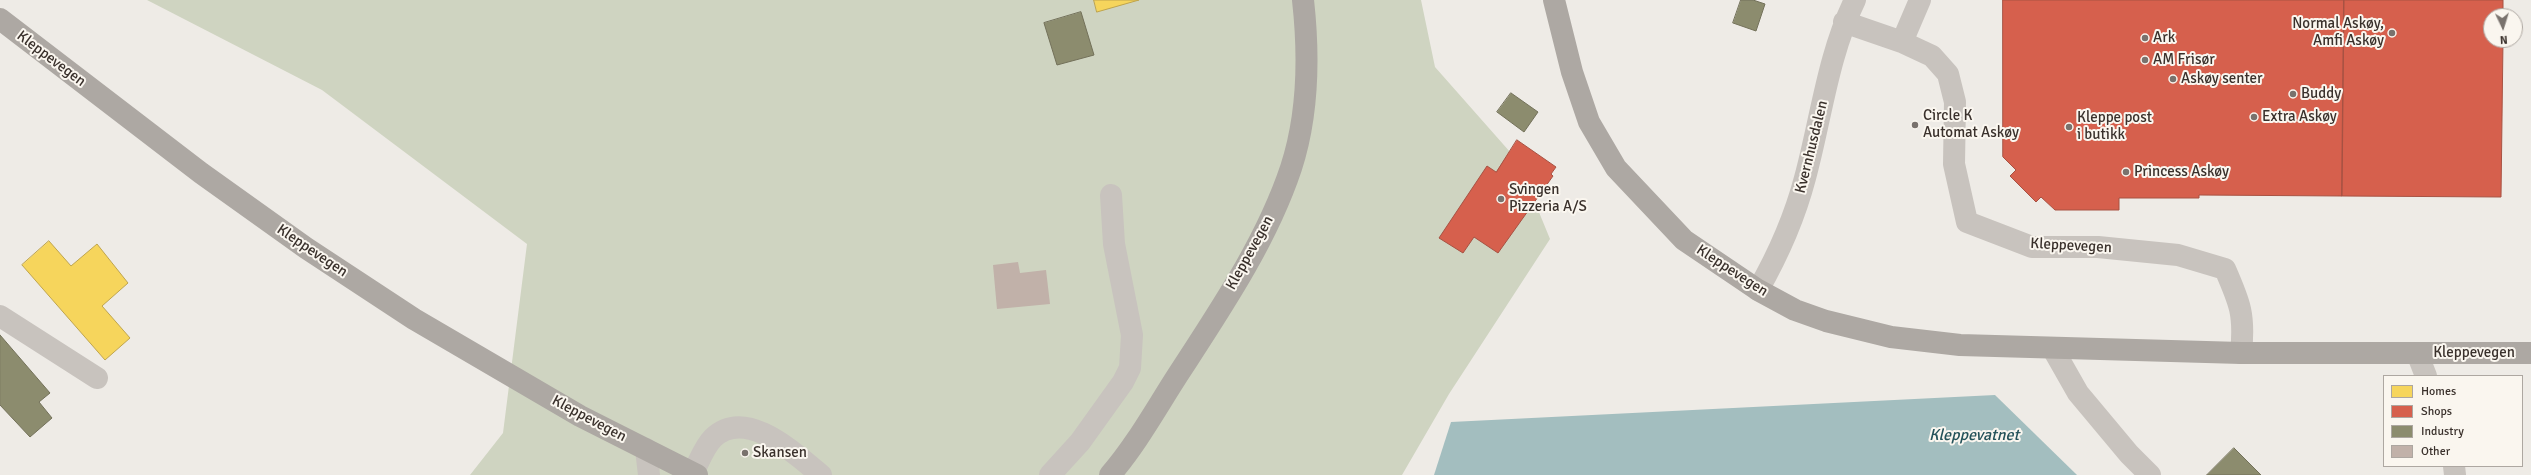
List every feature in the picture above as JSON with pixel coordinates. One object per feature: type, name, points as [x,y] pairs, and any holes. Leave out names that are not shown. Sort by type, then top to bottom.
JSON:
[{"type":"main road","name":"Kleppevegen","points":[[1110,475],[1196,347],[1269,221],[1291,167],[1303,111],[1307,31],[1303,0]]},
{"type":"main road","name":"Kleppevegen","points":[[1554,0],[1570,64],[1589,122],[1616,168],[1684,240],[1758,290],[1795,310],[1826,321],[1890,337],[1960,345],[2053,349],[2241,353],[2531,353]]},
{"type":"main road","name":"Kleppevegen","points":[[0,20],[201,173],[312,252],[469,352],[580,416],[695,474]]},
{"type":"street","name":"Kvernhusdalen","points":[[1758,290],[1771,267],[1805,179],[1844,22],[1855,0]]},
{"type":"street","points":[[1902,42],[1920,0]]},
{"type":"street","name":"Kleppevegen","points":[[1844,22],[1902,42],[1932,56],[1948,74],[1955,102],[1954,164],[1967,222],[2032,247],[2098,247],[2178,255],[2225,269],[2238,298],[2244,326],[2241,353]]},
{"type":"street","points":[[1050,475],[1080,442],[1123,382],[1130,368],[1132,335],[1114,244],[1111,195]]},
{"type":"street","points":[[0,316],[97,378]]},
{"type":"street","points":[[2053,349],[2078,393],[2129,454],[2150,475]]},
{"type":"street","name":"Kleppevegen","points":[[2416,353],[2426,375]]},
{"type":"street","name":"Kleppevegen","points":[[695,474],[712,439],[722,432],[735,427],[753,429],[765,434],[792,451],[821,475]]},
{"type":"street","points":[[646,449],[649,475]]},
{"type":"green space","points":[[147,0],[1421,0],[1435,67],[1518,161],[1550,239],[1449,394],[1402,475],[470,475],[503,433],[527,244],[322,90]]},
{"type":"water","name":"Kleppevatnet","points":[[1995,395],[2077,475],[1434,475],[1451,422]]},
{"type":"building: Homes","points":[[1094,0],[1139,0],[1097,12]]},
{"type":"building: Homes","points":[[49,241],[71,266],[97,244],[128,283],[102,306],[130,338],[105,360],[22,265]]},
{"type":"building: Shops","name":"Askøy senter","points":[[2003,0],[2344,0],[2342,196],[2199,195],[2199,198],[2119,198],[2119,210],[2055,210],[2041,197],[2036,202],[2010,176],[2016,170],[2003,157]]},
{"type":"building: Shops","points":[[2344,0],[2503,0],[2503,8],[2483,8],[2483,48],[2503,48],[2501,197],[2342,196]]},
{"type":"building: Shops","name":"Svingen Pizzeria A/S","points":[[1517,140],[1556,167],[1551,174],[1553,176],[1498,253],[1474,237],[1463,253],[1439,238],[1487,166],[1496,172]]},
{"type":"building: Industry","points":[[1741,0],[1753,0],[1765,4],[1756,31],[1733,23]]},
{"type":"building: Industry","points":[[1081,12],[1094,55],[1057,65],[1044,23]]},
{"type":"building: Industry","points":[[1511,93],[1538,112],[1524,132],[1497,112]]},
{"type":"building: Industry","points":[[0,335],[50,393],[39,402],[52,418],[30,437],[0,405]]},
{"type":"building: Industry","points":[[2234,448],[2261,475],[2207,475]]},
{"type":"building: Other","points":[[1018,262],[1020,273],[1046,270],[1050,304],[997,309],[993,265]]},
{"type":"place","name":"Normal Askøy, Amfi Askøy","points":[[2392,33]]},
{"type":"place","name":"Ark","points":[[2145,38]]},
{"type":"place","name":"AM Frisør","points":[[2145,60]]},
{"type":"place","name":"Askøy senter","points":[[2173,79]]},
{"type":"place","name":"Buddy","points":[[2293,94]]},
{"type":"place","name":"Extra Askøy","points":[[2254,117]]},
{"type":"place","name":"Circle K Automat Askøy","points":[[1915,125]]},
{"type":"place","name":"Kleppe post i butikk","points":[[2069,127]]},
{"type":"place","name":"Princess Askøy","points":[[2126,172]]},
{"type":"place","name":"Svingen Pizzeria A/S","points":[[1501,199]]},
{"type":"place","name":"Skansen","points":[[745,453]]}]
